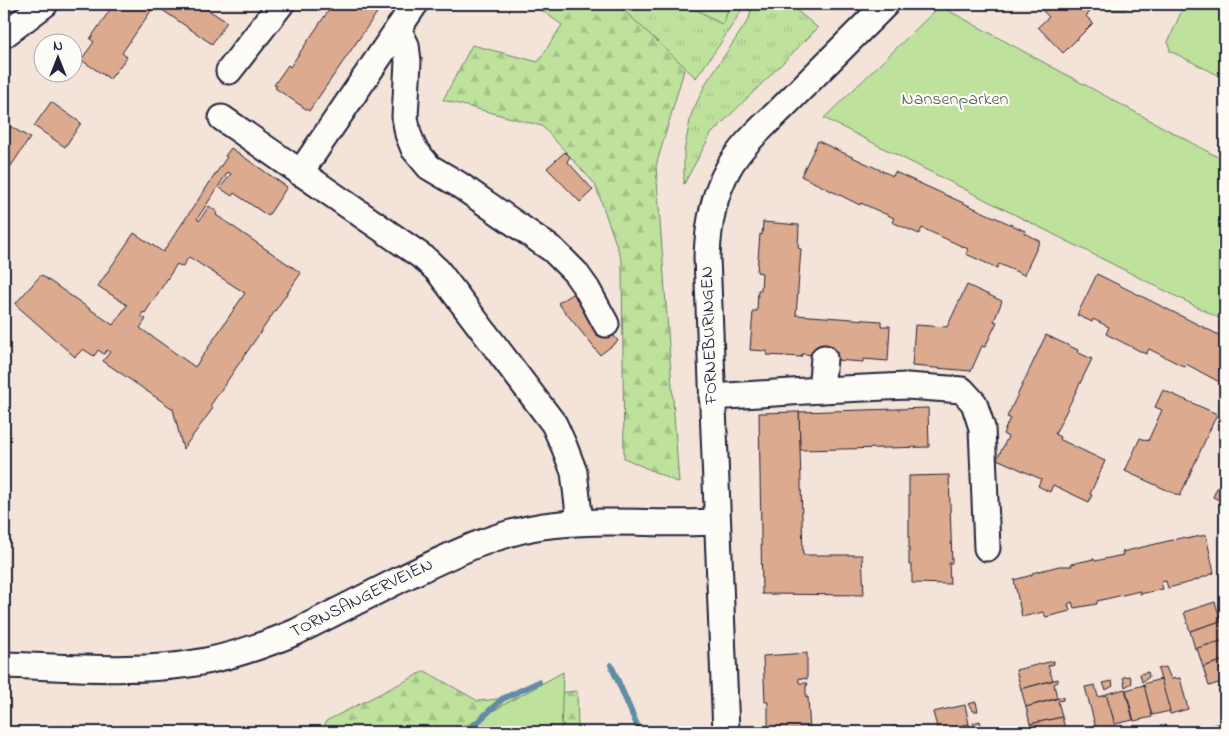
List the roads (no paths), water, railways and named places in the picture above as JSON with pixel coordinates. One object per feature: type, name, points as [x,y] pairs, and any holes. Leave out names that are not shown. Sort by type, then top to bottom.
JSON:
[{"type":"street","points":[[4,34],[45,4]]},
{"type":"street","points":[[228,71],[282,4]]},
{"type":"street","points":[[300,173],[415,4]]},
{"type":"street","name":"FORNEBURINGEN","points":[[726,732],[712,397],[708,235],[718,190],[729,167],[750,140],[886,4]]},
{"type":"street","points":[[398,29],[406,45],[408,60],[405,117],[408,134],[414,148],[429,167],[458,184],[553,250],[575,272],[587,289],[606,324]]},
{"type":"street","points":[[222,118],[424,258],[438,271],[554,424],[574,472],[580,522]]},
{"type":"street","points":[[821,390],[824,358]]},
{"type":"street","points":[[712,397],[907,386],[962,390],[974,403],[982,428],[987,548]]},
{"type":"street","name":"TORNSANGERVEIEN","points":[[4,665],[113,668],[162,667],[204,662],[236,654],[296,632],[477,543],[513,532],[580,522],[717,522]]},
{"type":"waterway","points":[[611,665],[640,732]]},
{"type":"waterway","points":[[467,732],[502,699],[539,682]]},
{"type":"park label","name":"Nansenparken","points":[[955,100]]}]
